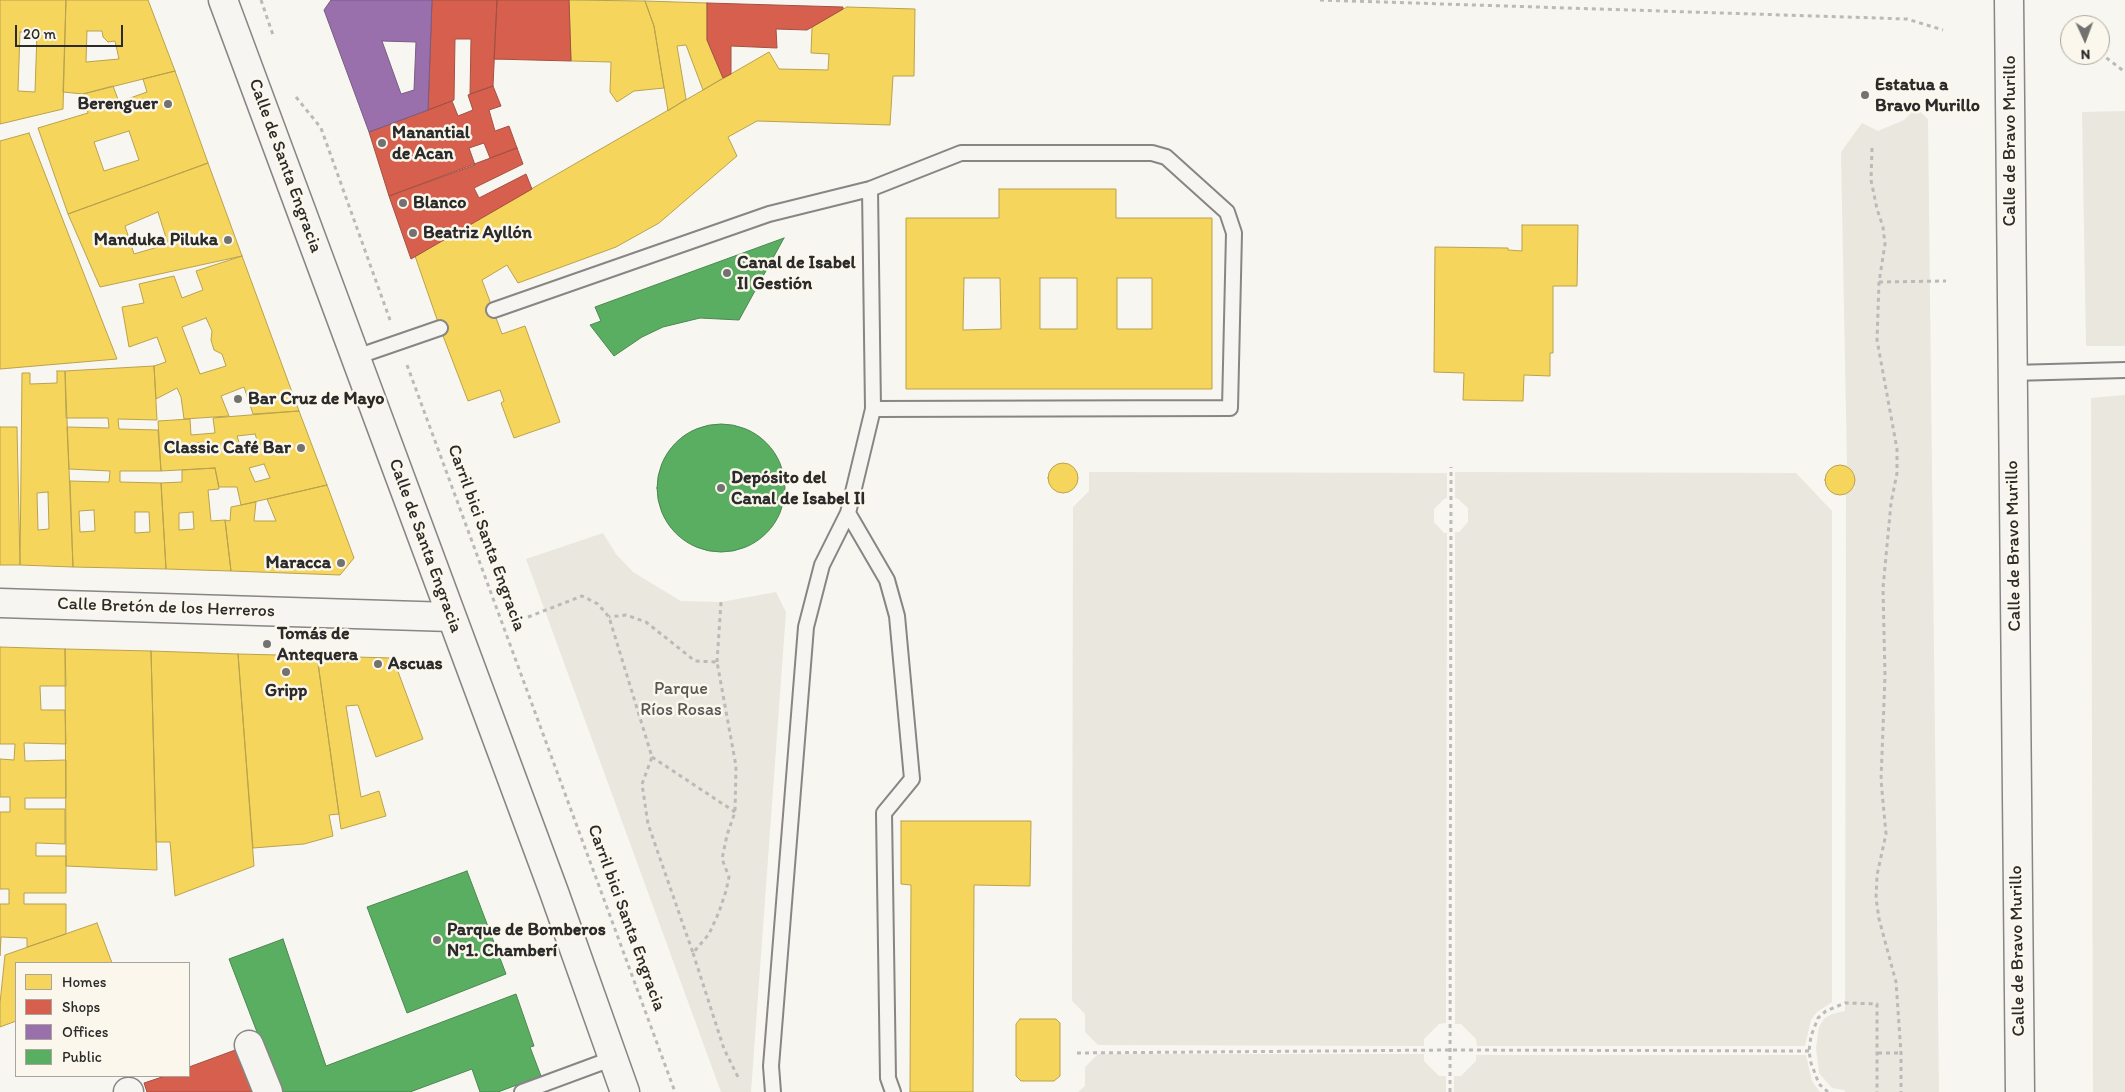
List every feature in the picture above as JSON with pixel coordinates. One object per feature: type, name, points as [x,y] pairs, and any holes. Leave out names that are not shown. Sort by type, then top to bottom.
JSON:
[{"type":"main road","name":"Calle de Santa Engracia","points":[[224,0],[554,892],[625,1092]]},
{"type":"main road","name":"Calle de Bravo Murillo","points":[[2009,0],[2020,1092]]},
{"type":"main road","name":"Calle Bretón de los Herreros","points":[[0,604],[451,617]]},
{"type":"main road","points":[[249,1046],[268,1092]]},
{"type":"lane","points":[[494,310],[769,214],[870,189],[960,153],[1152,152],[1166,158],[1227,212],[1234,233],[1230,408],[873,410]]},
{"type":"lane","points":[[773,1092],[771,1066],[806,627],[822,565],[848,513],[873,410],[870,189]]},
{"type":"lane","points":[[356,357],[440,328]]},
{"type":"lane","points":[[2012,373],[2125,370]]},
{"type":"lane","points":[[848,513],[887,580],[897,616],[912,779],[884,813],[888,1078],[893,1092]]},
{"type":"lane","points":[[522,1092],[614,1058]]},
{"type":"path","points":[[261,0],[274,36]]},
{"type":"path","points":[[1320,0],[1907,19],[1943,30]]},
{"type":"path","points":[[2110,61],[2125,72]]},
{"type":"path","name":"Carril bici Santa Engracia","points":[[293,90],[300,103],[321,128],[675,1092]]},
{"type":"path","points":[[1872,148],[1871,180],[1883,227],[1885,244],[1879,282],[1877,340],[1896,449],[1897,473],[1891,503],[1883,588],[1885,676],[1881,780],[1886,834],[1877,876],[1876,898],[1879,919],[1896,982],[1901,1053],[1901,1092]]},
{"type":"path","points":[[1879,282],[1946,281]]},
{"type":"path","points":[[1450,1092],[1451,467]]},
{"type":"path","points":[[528,617],[582,596],[598,604],[608,618],[652,757],[642,784],[648,824],[724,1049],[740,1079]]},
{"type":"path","points":[[693,953],[709,934],[724,898],[729,877],[722,859],[727,835],[735,812],[736,766],[717,662],[720,602]]},
{"type":"path","points":[[608,618],[626,615],[646,622],[695,661],[717,662]]},
{"type":"path","points":[[652,757],[735,812]]},
{"type":"path","points":[[1828,1092],[1817,1079],[1809,1051],[1818,1018],[1826,1011],[1845,1003],[1877,1004],[1877,1092]]},
{"type":"path","points":[[1077,1053],[1451,1050],[1809,1051]]},
{"type":"path","points":[[1878,1053],[1901,1053]]},
{"type":"green space","points":[[1916,108],[1928,119],[1939,1092],[1845,1092],[1844,1090],[1832,1088],[1819,1073],[1816,1048],[1819,1027],[1824,1019],[1832,1014],[1845,1011],[1846,494],[1855,487],[1855,474],[1847,466],[1841,152],[1862,123],[1878,131],[1904,120]]},
{"type":"green space","points":[[2125,111],[2125,346],[2086,346],[2082,112]]},
{"type":"green space","points":[[2125,395],[2125,1092],[2093,1092],[2091,398]]},
{"type":"green space","points":[[1089,472],[1447,473],[1447,498],[1434,509],[1434,522],[1444,533],[1447,533],[1446,1023],[1439,1024],[1424,1039],[1424,1046],[1098,1045],[1085,1032],[1085,1014],[1072,1001],[1073,507],[1089,491]]},
{"type":"green space","points":[[1455,472],[1796,473],[1832,511],[1832,1002],[1817,1012],[1811,1020],[1805,1046],[1477,1046],[1476,1039],[1461,1024],[1455,1024],[1455,532],[1459,532],[1468,522],[1468,508],[1455,498]]},
{"type":"green space","name":"Parque Ríos Rosas","points":[[603,533],[616,554],[633,572],[681,601],[721,602],[776,592],[786,612],[751,1092],[721,1092],[526,559]]},
{"type":"green space","points":[[1098,1054],[1424,1054],[1424,1061],[1439,1076],[1446,1076],[1446,1092],[1078,1092],[1085,1086],[1085,1067]]},
{"type":"green space","points":[[1476,1055],[1806,1055],[1812,1081],[1820,1092],[1454,1092],[1454,1076],[1461,1076],[1476,1061]]},
{"type":"building: Homes","points":[[0,0],[66,0],[63,109],[0,124]],"holes":[[[20,32],[37,33],[35,92],[18,91]]]},
{"type":"building: Homes","points":[[66,0],[148,0],[175,71],[83,94],[63,92]],"holes":[[[87,31],[102,31],[103,37],[108,42],[115,41],[119,59],[86,62]]]},
{"type":"building: Homes","points":[[569,0],[645,1],[654,26],[664,88],[634,91],[617,102],[610,92],[611,62],[571,61]]},
{"type":"building: Homes","points":[[645,1],[707,3],[707,40],[723,78],[703,90],[686,45],[677,46],[686,99],[668,111],[654,26]]},
{"type":"building: Homes","points":[[847,7],[915,9],[914,76],[893,76],[890,125],[757,121],[728,137],[737,156],[659,223],[616,247],[518,283],[507,265],[482,280],[502,334],[525,326],[560,422],[514,438],[501,403],[504,401],[500,390],[468,401],[415,256],[769,52],[779,69],[828,70],[829,54],[811,53],[812,27]]},
{"type":"building: Homes","points":[[175,71],[208,163],[68,214],[38,128],[88,113],[83,94],[113,86],[119,102],[147,92],[143,79]],"holes":[[[129,131],[139,160],[104,171],[94,142]]]},
{"type":"building: Homes","points":[[29,133],[117,359],[0,369],[0,141]]},
{"type":"building: Homes","points":[[208,163],[242,256],[100,287],[68,214]],"holes":[[[158,212],[168,244],[134,254],[125,226]]]},
{"type":"building: Homes","points":[[999,189],[1116,189],[1116,218],[1212,218],[1212,389],[906,389],[906,218],[999,218]],"holes":[[[964,278],[1000,278],[1001,329],[963,330]],[[1040,278],[1077,278],[1077,329],[1040,329]],[[1117,278],[1152,278],[1152,329],[1117,329]]]},
{"type":"building: Homes","points":[[1522,225],[1578,225],[1577,286],[1553,286],[1553,353],[1550,353],[1550,376],[1524,375],[1523,401],[1463,400],[1464,373],[1434,372],[1435,247],[1508,248],[1508,250],[1522,251]]},
{"type":"building: Homes","points":[[242,256],[299,411],[253,414],[244,387],[221,396],[229,416],[184,419],[181,397],[177,388],[156,399],[154,366],[166,362],[157,337],[129,347],[122,307],[144,303],[139,284],[174,276],[182,298],[203,290],[196,271]],"holes":[[[206,318],[212,331],[211,340],[214,350],[222,354],[226,366],[200,374],[182,327]]]},
{"type":"building: Homes","points":[[154,366],[157,420],[118,419],[119,429],[158,430],[161,471],[120,471],[120,482],[161,483],[166,569],[73,567],[70,481],[109,482],[110,471],[69,469],[67,427],[109,428],[108,418],[66,418],[65,371]],"holes":[[[94,510],[95,531],[80,532],[79,511]],[[135,512],[149,512],[150,532],[135,533]]]},
{"type":"building: Homes","points":[[57,371],[65,371],[73,567],[20,565],[22,373],[30,373],[30,384],[57,383]],"holes":[[[48,492],[49,529],[38,530],[37,493]]]},
{"type":"building: Homes","points":[[299,411],[327,485],[241,505],[237,487],[219,487],[215,468],[161,471],[158,421],[190,419],[191,435],[215,433],[213,418]],"holes":[[[255,434],[260,448],[243,454],[237,436]],[[206,442],[210,452],[179,455],[179,445]],[[264,464],[270,478],[255,482],[249,468]]]},
{"type":"building: Homes","points":[[0,427],[17,427],[20,565],[0,565]]},
{"type":"building: Homes","points":[[1063,463],[1074,467],[1078,478],[1074,489],[1063,493],[1052,489],[1048,478],[1052,467]]},
{"type":"building: Homes","points":[[1840,465],[1851,469],[1855,480],[1851,491],[1840,495],[1829,491],[1825,480],[1829,469]]},
{"type":"building: Homes","points":[[215,468],[219,489],[208,490],[211,521],[225,520],[231,571],[166,569],[161,483],[182,482],[182,470]],"holes":[[[193,512],[194,529],[179,530],[179,513]]]},
{"type":"building: Homes","points":[[327,485],[354,558],[340,575],[231,571],[225,520],[230,521],[231,507],[256,502],[254,521],[276,521],[267,499]]},
{"type":"building: Homes","points":[[0,647],[65,649],[66,686],[40,686],[41,710],[65,710],[66,744],[24,743],[25,761],[66,760],[66,798],[25,798],[25,809],[65,809],[65,844],[36,843],[36,856],[66,856],[66,893],[24,893],[24,904],[66,904],[66,934],[27,947],[27,938],[1,937],[0,956],[0,904],[9,904],[9,889],[0,889],[0,812],[10,812],[10,797],[0,797],[0,759],[14,760],[15,744],[0,744]]},
{"type":"building: Homes","points":[[65,649],[151,651],[157,870],[66,866]]},
{"type":"building: Homes","points":[[151,651],[238,654],[254,866],[175,896],[170,842],[156,842]]},
{"type":"building: Homes","points":[[238,654],[317,656],[339,814],[329,815],[333,836],[304,844],[253,848]]},
{"type":"building: Homes","points":[[317,656],[393,658],[423,739],[376,757],[358,705],[346,706],[361,797],[379,791],[386,816],[341,829]]},
{"type":"building: Homes","points":[[901,821],[1031,821],[1030,886],[974,885],[973,1092],[910,1092],[911,885],[901,884]]},
{"type":"building: Homes","points":[[97,923],[112,962],[15,962],[15,1021],[0,1027],[0,1003],[5,955]]},
{"type":"building: Homes","points":[[1020,1019],[1056,1019],[1060,1023],[1060,1076],[1054,1081],[1021,1081],[1016,1076],[1016,1024]]},
{"type":"building: Shops","points":[[432,0],[497,0],[493,86],[470,94],[471,39],[455,39],[454,100],[428,110]]},
{"type":"building: Shops","points":[[497,0],[569,0],[571,61],[494,59]]},
{"type":"building: Shops","points":[[707,3],[843,7],[843,9],[807,30],[776,29],[777,48],[731,46],[731,74],[723,78],[707,40]]},
{"type":"building: Shops","points":[[493,86],[501,106],[489,110],[495,131],[509,126],[517,148],[490,158],[484,143],[469,148],[475,165],[389,196],[369,132],[452,101],[458,116],[473,110],[468,95]]},
{"type":"building: Shops","points":[[517,148],[523,164],[474,188],[479,198],[526,174],[532,189],[411,259],[389,196]]},
{"type":"building: Shops","points":[[238,1049],[253,1092],[147,1092],[144,1083],[162,1077],[190,1077],[190,1067]]},
{"type":"building: Offices","points":[[331,0],[432,0],[428,110],[369,132],[324,10]],"holes":[[[382,41],[416,42],[414,90],[401,94]]]},
{"type":"building: Public","name":"Canal de Isabel II Gestión","points":[[784,238],[739,320],[700,318],[663,327],[642,337],[614,356],[590,325],[601,321],[595,307]]},
{"type":"building: Public","name":"Depósito del Canal de Isabel II","points":[[721,424],[734,425],[746,429],[766,443],[780,463],[784,475],[784,501],[780,513],[766,533],[746,547],[734,551],[721,552],[708,551],[696,547],[676,533],[662,513],[658,501],[657,488],[658,475],[662,463],[676,443],[696,429],[708,425]]},
{"type":"building: Public","name":"Parque de Bomberos Nº1. Chamberí","points":[[467,871],[506,974],[407,1013],[367,907]]},
{"type":"building: Public","points":[[283,939],[326,1066],[516,994],[534,1046],[530,1047],[541,1076],[498,1092],[480,1092],[472,1069],[410,1092],[280,1092],[229,959]]},
{"type":"place","name":"Estatua a Bravo Murillo","points":[[1865,95]]},
{"type":"place","name":"Berenguer","points":[[168,104]]},
{"type":"place","name":"Manantial de Acan","points":[[382,143]]},
{"type":"place","name":"Blanco","points":[[403,203]]},
{"type":"place","name":"Beatriz Ayllón","points":[[413,233]]},
{"type":"place","name":"Manduka Piluka","points":[[228,240]]},
{"type":"place","name":"Canal de Isabel II Gestión","points":[[727,273]]},
{"type":"place","name":"Bar Cruz de Mayo","points":[[238,399]]},
{"type":"place","name":"Classic Café Bar","points":[[301,448]]},
{"type":"place","name":"Depósito del Canal de Isabel II","points":[[721,488]]},
{"type":"place","name":"Maracca","points":[[341,563]]},
{"type":"place","name":"Tomás de Antequera","points":[[267,644]]},
{"type":"place","name":"Ascuas","points":[[378,664]]},
{"type":"place","name":"Gripp","points":[[286,672]]},
{"type":"place","name":"Parque de Bomberos Nº1. Chamberí","points":[[437,940]]}]
